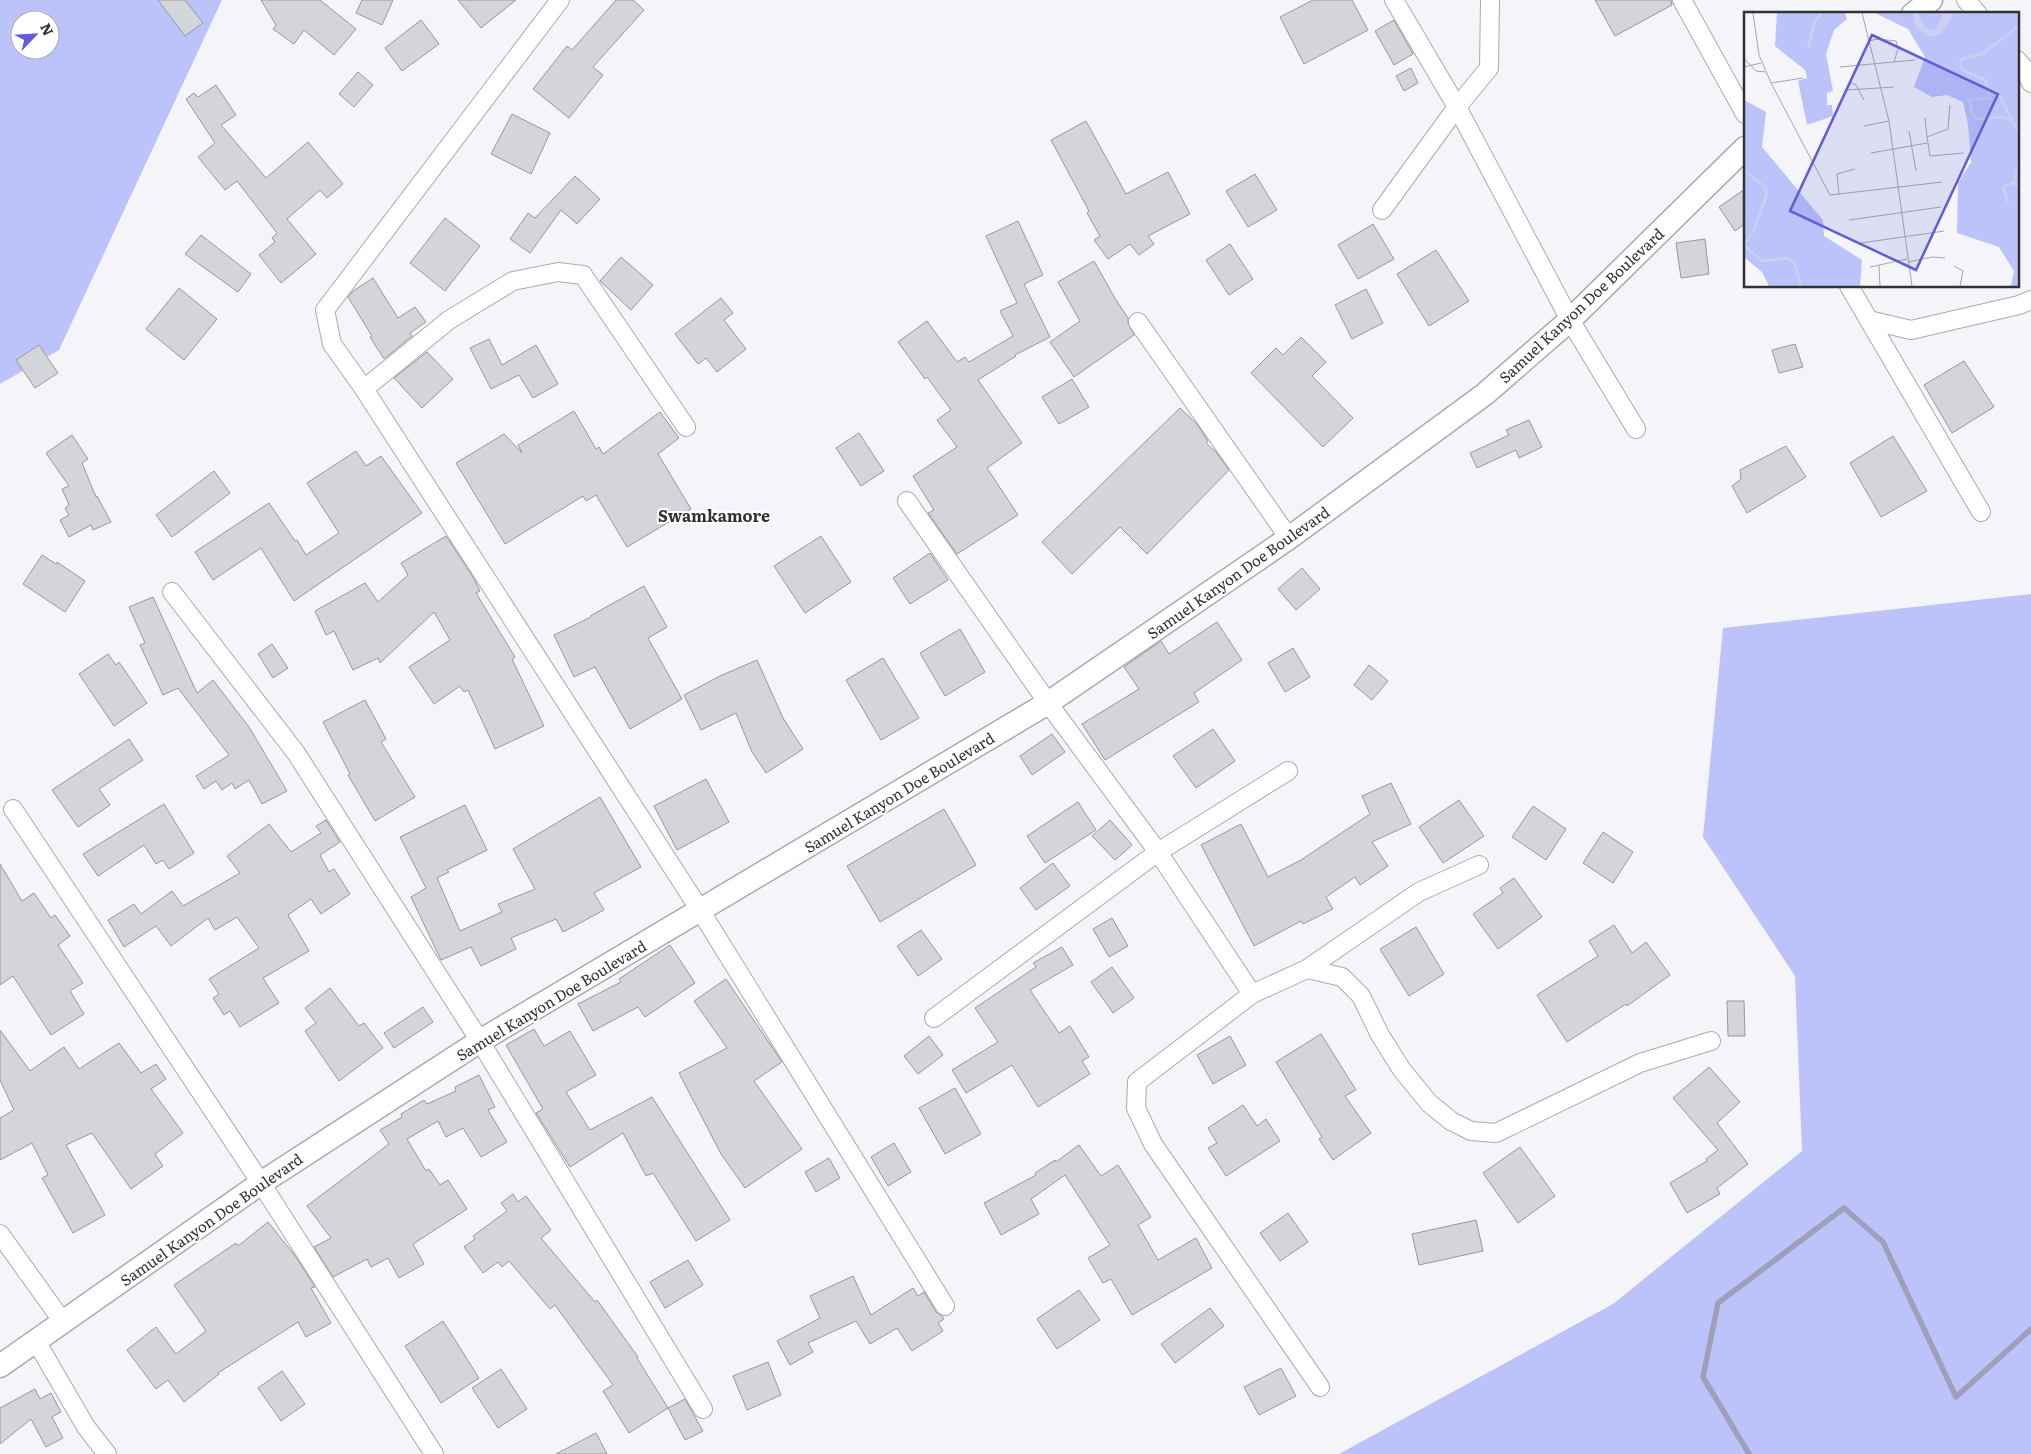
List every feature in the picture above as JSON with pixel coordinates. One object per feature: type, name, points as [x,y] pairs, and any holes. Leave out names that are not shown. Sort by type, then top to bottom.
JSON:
[{"type":"street","points":[[560,0],[325,310],[332,344],[364,389],[700,910],[945,1306]]},
{"type":"street","points":[[1394,0],[1457,106],[1570,320],[1636,429]]},
{"type":"street","points":[[1382,210],[1457,106],[1489,68],[1490,0]]},
{"type":"street","points":[[1682,0],[1744,112]]},
{"type":"street","points":[[1915,12],[1931,0]]},
{"type":"street","points":[[1966,0],[1976,12]]},
{"type":"street","points":[[2018,61],[2025,69],[2031,83]]},
{"type":"street","name":"Samuel Kanyon Doe Boulevard","points":[[0,1366],[262,1183],[480,1041],[1048,704],[1289,538],[1485,394],[1570,320],[1744,149]]},
{"type":"street","points":[[364,389],[449,320],[513,282],[558,272],[583,275],[686,427]]},
{"type":"street","points":[[1850,288],[1981,512]]},
{"type":"street","points":[[1869,320],[1911,330],[2019,305],[2031,300]]},
{"type":"street","points":[[1138,322],[1289,538]]},
{"type":"street","points":[[907,502],[1048,704],[1158,852],[1252,994]]},
{"type":"street","points":[[172,592],[296,753],[480,1041],[703,1409]]},
{"type":"street","points":[[934,1018],[1158,852],[1288,772]]},
{"type":"street","points":[[13,809],[262,1183],[434,1454]]},
{"type":"street","points":[[1320,1386],[1153,1144],[1136,1108],[1137,1082],[1252,994],[1307,969],[1418,892],[1479,865]]},
{"type":"street","points":[[1307,969],[1342,977],[1361,996],[1380,1035],[1402,1070],[1429,1104],[1451,1121],[1471,1131],[1496,1133],[1640,1063],[1711,1041]]},
{"type":"street","points":[[0,1234],[63,1322]]},
{"type":"street","points":[[36,1341],[86,1427],[108,1454]]},
{"type":"shaded area","points":[[0,0],[222,0],[59,350],[0,384]]},
{"type":"shaded area","points":[[2031,594],[2031,1454],[1339,1454],[1613,1304],[1802,1151],[1795,976],[1703,837],[1723,628]]},
{"type":"building","points":[[158,0],[185,0],[203,23],[185,36]]},
{"type":"building","points":[[261,0],[320,0],[356,29],[334,55],[304,30],[294,44],[273,29],[276,25]]},
{"type":"building","points":[[362,0],[393,0],[382,25],[356,13]]},
{"type":"building","points":[[458,0],[516,0],[481,28]]},
{"type":"building","points":[[616,0],[633,0],[644,10],[593,67],[603,75],[569,118],[533,89],[567,46],[572,50]]},
{"type":"building","points":[[1313,0],[1352,0],[1368,30],[1304,64],[1280,17]]},
{"type":"building","points":[[1595,0],[1671,0],[1672,5],[1615,36]]},
{"type":"building","points":[[421,20],[439,44],[402,71],[385,48]]},
{"type":"building","points":[[1394,20],[1413,54],[1394,65],[1375,31]]},
{"type":"building","points":[[1411,68],[1418,83],[1404,91],[1396,76]]},
{"type":"building","points":[[358,72],[373,85],[354,107],[339,94]]},
{"type":"building","points":[[216,85],[236,115],[221,125],[266,178],[308,142],[343,184],[327,198],[320,190],[287,219],[316,254],[281,283],[259,255],[275,242],[272,238],[277,233],[237,181],[225,190],[198,157],[215,143],[186,99],[194,93],[198,97]]},
{"type":"building","points":[[512,114],[550,133],[531,174],[491,154]]},
{"type":"building","points":[[1086,121],[1126,194],[1168,172],[1190,214],[1148,236],[1154,244],[1139,255],[1130,244],[1108,259],[1094,240],[1100,236],[1087,213],[1089,211],[1051,140]]},
{"type":"building","points":[[1255,174],[1277,210],[1248,227],[1226,191]]},
{"type":"building","points":[[575,176],[600,199],[577,224],[561,210],[530,253],[510,239],[528,213],[535,218]]},
{"type":"building","points":[[1744,190],[1744,225],[1735,231],[1719,207]]},
{"type":"building","points":[[445,218],[480,246],[445,291],[410,263]]},
{"type":"building","points":[[1018,221],[1043,275],[1024,284],[1050,337],[1015,355],[978,380],[1022,443],[987,468],[1018,515],[957,554],[928,513],[934,510],[913,476],[957,447],[937,420],[951,410],[898,342],[927,321],[957,362],[965,357],[969,362],[1013,336],[1000,311],[1017,303],[986,236]]},
{"type":"building","points":[[1373,224],[1394,259],[1358,279],[1338,245]]},
{"type":"building","points":[[201,235],[251,274],[238,292],[185,254]]},
{"type":"building","points":[[1705,239],[1709,274],[1681,278],[1676,243]]},
{"type":"building","points":[[1230,244],[1253,279],[1229,295],[1206,260]]},
{"type":"building","points":[[1436,250],[1469,301],[1429,326],[1397,274]]},
{"type":"building","points":[[621,257],[653,285],[631,310],[600,281]]},
{"type":"building","points":[[1094,261],[1128,318],[1128,323],[1134,335],[1074,377],[1050,342],[1080,321],[1058,282]]},
{"type":"building","points":[[373,278],[398,318],[415,307],[426,322],[410,333],[412,336],[384,359],[348,297],[353,291]]},
{"type":"building","points":[[179,288],[217,319],[184,360],[146,329]]},
{"type":"building","points":[[1366,289],[1383,323],[1352,339],[1335,305]]},
{"type":"building","points":[[721,298],[733,313],[724,320],[746,349],[717,372],[706,358],[698,364],[675,334]]},
{"type":"building","points":[[1301,337],[1326,362],[1312,376],[1353,418],[1323,447],[1251,373],[1276,348],[1283,355]]},
{"type":"building","points":[[489,339],[502,365],[536,345],[558,384],[533,398],[519,375],[491,389],[470,348]]},
{"type":"building","points":[[1795,344],[1803,367],[1779,373],[1772,350]]},
{"type":"building","points":[[39,345],[58,373],[35,388],[16,360]]},
{"type":"building","points":[[427,352],[453,379],[422,408],[394,378]]},
{"type":"building","points":[[1964,361],[1994,407],[1952,433],[1924,385]]},
{"type":"building","points":[[1072,379],[1089,407],[1059,424],[1042,397]]},
{"type":"building","points":[[1180,408],[1197,424],[1208,441],[1206,443],[1216,452],[1229,470],[1147,554],[1120,527],[1072,574],[1042,542]]},
{"type":"building","points":[[574,411],[596,449],[599,447],[603,454],[660,412],[679,438],[658,454],[691,509],[627,547],[596,495],[586,501],[583,496],[505,544],[456,463],[504,434],[522,453],[518,445]]},
{"type":"building","points":[[1529,420],[1542,447],[1519,458],[1516,450],[1477,468],[1470,453],[1509,435],[1506,430]]},
{"type":"building","points":[[859,433],[884,471],[861,486],[836,448]]},
{"type":"building","points":[[72,435],[88,459],[82,463],[96,497],[111,522],[93,530],[91,525],[69,537],[60,520],[69,515],[65,508],[69,505],[62,489],[69,486],[46,453]]},
{"type":"building","points":[[1893,436],[1927,491],[1881,517],[1850,463]]},
{"type":"building","points":[[1786,446],[1806,477],[1747,513],[1732,486],[1741,479],[1740,470]]},
{"type":"building","points":[[356,451],[366,466],[381,456],[422,513],[294,601],[261,548],[213,580],[195,552],[269,503],[306,555],[339,533],[307,483]]},
{"type":"building","points":[[214,471],[230,493],[172,537],[156,515]]},
{"type":"building","points":[[446,536],[473,577],[480,591],[476,593],[515,657],[512,659],[544,726],[495,749],[468,690],[464,692],[460,686],[434,704],[409,667],[450,640],[434,612],[380,663],[378,658],[353,670],[334,631],[326,635],[315,611],[365,583],[378,602],[408,575],[401,563]]},
{"type":"building","points":[[821,536],[851,582],[805,613],[774,566]]},
{"type":"building","points":[[930,553],[948,580],[910,604],[893,578]]},
{"type":"building","points":[[42,555],[56,564],[57,562],[85,581],[65,612],[23,584]]},
{"type":"building","points":[[1302,568],[1320,589],[1296,610],[1278,589]]},
{"type":"building","points":[[644,586],[667,627],[648,638],[682,699],[630,729],[595,667],[574,677],[554,635],[591,617]]},
{"type":"building","points":[[153,597],[197,693],[213,680],[249,727],[287,791],[262,804],[249,780],[235,789],[232,783],[222,790],[216,781],[204,789],[196,776],[229,755],[178,688],[163,695],[140,645],[145,643],[129,607]]},
{"type":"building","points":[[1217,622],[1242,660],[1194,693],[1199,702],[1105,760],[1082,724],[1139,689],[1124,667],[1161,641],[1169,654]]},
{"type":"building","points":[[960,629],[985,672],[945,696],[920,653]]},
{"type":"building","points":[[272,644],[288,668],[273,678],[258,654]]},
{"type":"building","points":[[1293,648],[1310,677],[1285,692],[1268,663]]},
{"type":"building","points":[[108,654],[116,665],[119,662],[147,703],[114,726],[79,674]]},
{"type":"building","points":[[883,658],[919,718],[881,740],[846,680]]},
{"type":"building","points":[[757,660],[783,718],[803,749],[766,773],[752,752],[736,713],[701,730],[684,695],[720,676]]},
{"type":"building","points":[[1369,665],[1388,681],[1372,700],[1354,685]]},
{"type":"building","points":[[365,700],[386,739],[381,742],[415,797],[375,821],[348,775],[350,774],[323,722]]},
{"type":"building","points":[[1213,729],[1235,761],[1196,788],[1173,756]]},
{"type":"building","points":[[1052,734],[1065,752],[1032,775],[1020,756]]},
{"type":"building","points":[[129,739],[143,760],[99,789],[110,805],[78,827],[52,790]]},
{"type":"building","points":[[706,779],[729,822],[677,850],[654,806]]},
{"type":"building","points":[[1391,783],[1411,824],[1372,842],[1388,866],[1360,885],[1355,877],[1326,897],[1333,909],[1303,924],[1301,921],[1254,946],[1201,845],[1241,824],[1268,877],[1301,860],[1370,814],[1362,796]]},
{"type":"building","points":[[600,797],[641,867],[594,893],[604,910],[563,932],[556,919],[511,938],[516,949],[481,966],[471,947],[441,960],[411,897],[426,888],[400,837],[465,805],[487,850],[447,870],[449,872],[437,878],[460,931],[502,912],[498,904],[535,889],[513,849]]},
{"type":"building","points":[[1459,800],[1484,836],[1443,863],[1419,827]]},
{"type":"building","points":[[1078,802],[1096,830],[1045,863],[1027,836]]},
{"type":"building","points":[[164,804],[194,853],[169,869],[163,860],[156,864],[144,845],[98,876],[83,854]]},
{"type":"building","points":[[1533,806],[1566,829],[1546,860],[1512,837]]},
{"type":"building","points":[[944,809],[976,865],[880,922],[847,866]]},
{"type":"building","points":[[326,820],[340,842],[320,855],[329,872],[334,869],[350,894],[321,914],[311,899],[288,915],[309,951],[263,978],[279,1003],[240,1027],[230,1011],[224,1015],[213,998],[219,994],[209,979],[259,948],[237,917],[215,930],[208,918],[171,946],[156,926],[124,947],[108,920],[134,904],[141,914],[172,891],[183,906],[240,873],[227,856],[269,824],[291,852],[321,833],[316,826]]},
{"type":"building","points":[[1110,820],[1132,845],[1115,860],[1092,836]]},
{"type":"building","points":[[1603,832],[1633,852],[1613,883],[1583,863]]},
{"type":"building","points":[[1053,863],[1070,886],[1036,910],[1020,888]]},
{"type":"building","points":[[0,864],[22,901],[34,893],[51,918],[55,915],[70,936],[58,945],[83,983],[70,991],[84,1014],[51,1035],[13,976],[0,985]]},
{"type":"building","points":[[1514,878],[1542,917],[1498,949],[1473,914],[1503,893],[1500,888]]},
{"type":"building","points":[[1112,918],[1128,946],[1109,957],[1093,929]]},
{"type":"building","points":[[1614,925],[1632,953],[1646,942],[1670,975],[1627,1006],[1626,1004],[1567,1042],[1537,995],[1598,956],[1589,941]]},
{"type":"building","points":[[1416,927],[1444,974],[1409,996],[1380,949]]},
{"type":"building","points":[[921,930],[942,959],[918,976],[897,946]]},
{"type":"building","points":[[670,945],[695,983],[645,1017],[638,1007],[593,1031],[578,1004],[621,982],[619,979]]},
{"type":"building","points":[[1062,947],[1073,965],[1030,990],[1059,1033],[1070,1026],[1089,1057],[1082,1061],[1090,1074],[1038,1107],[1012,1065],[966,1093],[952,1070],[998,1042],[975,1008],[1036,967],[1033,963]]},
{"type":"building","points":[[1112,967],[1134,998],[1113,1013],[1091,982]]},
{"type":"building","points":[[726,979],[782,1062],[754,1081],[802,1149],[745,1188],[721,1154],[679,1073],[727,1048],[694,1001]]},
{"type":"building","points":[[330,988],[359,1026],[364,1023],[383,1048],[339,1081],[305,1031],[316,1023],[305,1008]]},
{"type":"building","points":[[1727,1001],[1744,1001],[1745,1036],[1728,1036]]},
{"type":"building","points":[[423,1007],[433,1022],[394,1048],[384,1033]]},
{"type":"building","points":[[534,1029],[544,1046],[570,1031],[596,1075],[566,1092],[590,1130],[652,1097],[730,1220],[696,1241],[653,1173],[646,1176],[623,1133],[570,1167],[536,1113],[543,1109],[506,1045]]},
{"type":"building","points":[[0,1030],[30,1071],[64,1047],[79,1069],[119,1043],[141,1073],[156,1064],[166,1079],[151,1089],[183,1133],[155,1154],[163,1166],[131,1189],[92,1133],[66,1145],[105,1215],[73,1233],[42,1178],[48,1175],[32,1143],[0,1160],[0,1118],[14,1110],[0,1080]]},
{"type":"building","points":[[1321,1034],[1356,1090],[1345,1096],[1371,1133],[1333,1160],[1319,1139],[1322,1137],[1276,1062]]},
{"type":"building","points":[[929,1036],[943,1055],[918,1074],[904,1056]]},
{"type":"building","points":[[1230,1036],[1246,1065],[1213,1084],[1197,1055]]},
{"type":"building","points":[[1709,1067],[1740,1102],[1717,1123],[1748,1164],[1717,1188],[1720,1194],[1687,1213],[1670,1183],[1707,1161],[1706,1159],[1718,1150],[1673,1098]]},
{"type":"building","points":[[479,1075],[495,1107],[488,1110],[507,1142],[481,1157],[463,1128],[446,1137],[438,1121],[407,1139],[426,1171],[429,1169],[440,1185],[448,1180],[467,1209],[413,1244],[424,1264],[399,1278],[388,1258],[371,1267],[367,1259],[333,1277],[314,1247],[331,1238],[307,1206],[389,1144],[380,1130],[402,1117],[401,1114],[424,1100],[427,1104],[456,1091],[455,1087]]},
{"type":"building","points":[[955,1088],[981,1134],[945,1154],[919,1108]]},
{"type":"building","points":[[1243,1105],[1257,1126],[1266,1119],[1280,1141],[1226,1176],[1208,1148],[1217,1143],[1208,1128]]},
{"type":"building","points":[[894,1143],[911,1172],[888,1186],[871,1157]]},
{"type":"building","points":[[1079,1145],[1101,1176],[1118,1165],[1151,1217],[1138,1225],[1158,1260],[1196,1238],[1212,1268],[1132,1315],[1111,1279],[1103,1283],[1088,1258],[1110,1245],[1065,1175],[1031,1199],[1039,1214],[1001,1235],[984,1203],[1036,1175],[1035,1173],[1055,1160],[1056,1162]]},
{"type":"building","points":[[1520,1147],[1555,1196],[1518,1223],[1483,1173]]},
{"type":"building","points":[[829,1158],[840,1178],[816,1192],[805,1172]]},
{"type":"building","points":[[513,1194],[518,1202],[526,1196],[551,1230],[541,1238],[595,1302],[597,1300],[638,1357],[668,1408],[629,1433],[603,1391],[613,1385],[555,1305],[550,1309],[509,1261],[502,1267],[498,1262],[483,1273],[464,1247],[475,1239],[473,1236],[507,1211],[501,1203]]},
{"type":"building","points":[[1288,1213],[1308,1242],[1280,1261],[1260,1233]]},
{"type":"building","points":[[1476,1220],[1483,1251],[1419,1265],[1412,1234]]},
{"type":"building","points":[[268,1222],[296,1257],[315,1287],[311,1288],[331,1323],[306,1337],[298,1322],[218,1373],[184,1402],[168,1380],[156,1389],[127,1350],[156,1327],[176,1354],[206,1331],[174,1285],[236,1243],[238,1246]]},
{"type":"building","points":[[688,1260],[703,1285],[665,1308],[650,1282]]},
{"type":"building","points":[[853,1276],[871,1315],[913,1288],[918,1296],[924,1292],[936,1312],[942,1316],[944,1319],[938,1323],[943,1331],[912,1351],[897,1328],[870,1344],[856,1321],[808,1343],[813,1352],[790,1365],[777,1341],[820,1318],[810,1296]]},
{"type":"building","points":[[1079,1290],[1100,1320],[1057,1349],[1037,1319]]},
{"type":"building","points":[[1210,1308],[1224,1326],[1175,1363],[1161,1344]]},
{"type":"building","points":[[443,1321],[479,1378],[441,1403],[405,1346]]},
{"type":"building","points":[[768,1362],[781,1395],[747,1410],[733,1376]]},
{"type":"building","points":[[1281,1368],[1296,1396],[1259,1415],[1244,1387]]},
{"type":"building","points":[[501,1369],[527,1409],[498,1428],[472,1388]]},
{"type":"building","points":[[282,1371],[305,1404],[281,1421],[258,1388]]},
{"type":"building","points":[[35,1389],[40,1399],[51,1393],[61,1412],[52,1417],[63,1438],[46,1447],[31,1419],[0,1444],[0,1408]]},
{"type":"building","points":[[685,1399],[703,1431],[685,1440],[668,1408]]},
{"type":"building","points":[[596,1433],[607,1454],[556,1454]]},
{"type":"waterway","points":[[1749,1454],[1703,1377],[1718,1303],[1844,1208],[1883,1242],[1956,1397],[2031,1329]]},
{"type":"district","name":"Swamkamore","points":[[714,515]]}]
